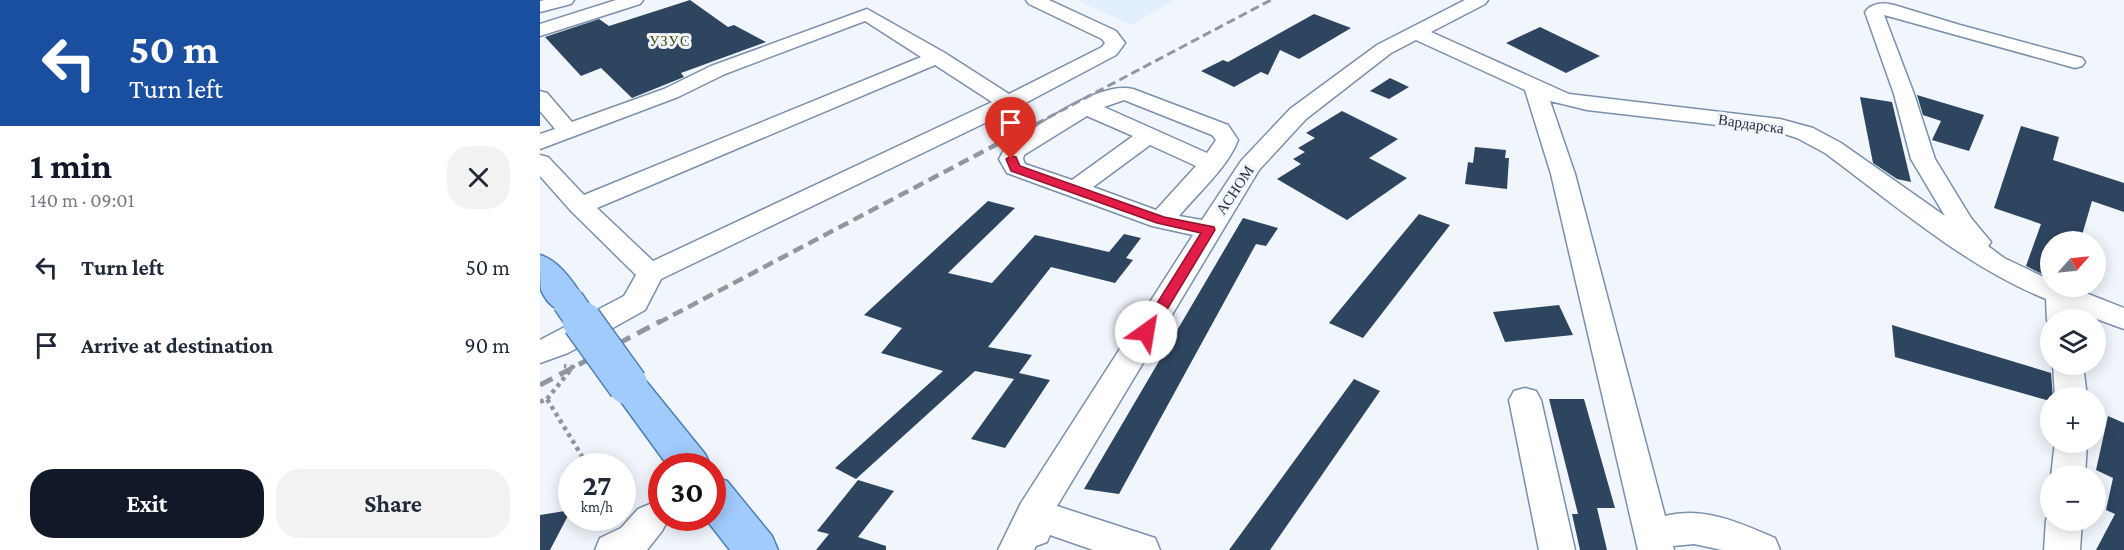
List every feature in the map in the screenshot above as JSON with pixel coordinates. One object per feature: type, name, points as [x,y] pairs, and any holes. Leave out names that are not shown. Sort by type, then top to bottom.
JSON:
[{"type":"main road","points":[[540,266],[681,453]]},
{"type":"main road","points":[[726,512],[756,550]]},
{"type":"street","points":[[540,8],[566,0]]},
{"type":"street","points":[[540,30],[634,0]]},
{"type":"street","points":[[551,359],[558,345],[635,303],[650,273],[1008,103],[1109,51],[1114,43],[1108,35],[1035,0]]},
{"type":"street","name":"АСНОМ","points":[[1016,550],[1033,514],[1250,166],[1298,114],[1384,49],[1479,0]]},
{"type":"street","points":[[1995,264],[1962,223],[1923,159],[1904,94],[1875,12],[1885,8],[1894,10],[1953,29],[2075,62]]},
{"type":"street","points":[[540,142],[671,93],[718,70],[867,14],[1008,103]]},
{"type":"street","name":"Вардарска","points":[[1414,32],[1563,99],[1587,104],[1780,126],[1804,133],[1833,148],[1995,264],[2027,281],[2061,307],[2124,319]]},
{"type":"street","points":[[579,206],[938,57]]},
{"type":"street","points":[[1535,88],[1563,174],[1655,543]]},
{"type":"street","points":[[1161,220],[1212,164],[1227,140],[1220,130],[1126,93],[1111,96],[1014,151],[1011,159],[1015,168],[1161,220],[1209,230]]},
{"type":"street","points":[[540,97],[568,131]]},
{"type":"street","points":[[1088,108],[1212,164]]},
{"type":"street","points":[[1075,189],[1149,135]]},
{"type":"street","points":[[540,162],[579,206],[650,273]]},
{"type":"street","points":[[1525,400],[1557,550]]},
{"type":"street","points":[[1035,550],[1033,514],[1142,550]]},
{"type":"street","points":[[613,550],[634,539],[648,522]]},
{"type":"street","points":[[1655,543],[1668,529],[1695,526],[1762,550]]},
{"type":"street","points":[[2061,550],[2063,531]]},
{"type":"path","points":[[540,402],[547,399],[573,367],[551,359]]},
{"type":"path","points":[[547,399],[580,453]]},
{"type":"shaded area","points":[[1076,0],[1174,0],[1132,25]]},
{"type":"building","points":[[690,0],[728,27],[734,25],[766,42],[681,73],[684,77],[632,98],[601,68],[581,76],[545,37],[599,19],[609,26]]},
{"type":"building","points":[[1314,14],[1351,28],[1299,59],[1280,50],[1268,75],[1261,72],[1234,87],[1201,71],[1223,60],[1228,62]]},
{"type":"building","points":[[1540,27],[1600,56],[1566,73],[1506,43]]},
{"type":"building","points":[[1390,78],[1409,87],[1389,99],[1370,91]]},
{"type":"building","points":[[1917,95],[1984,115],[1969,151],[1932,140],[1941,121],[1923,115]]},
{"type":"building","points":[[1860,97],[1892,102],[1911,182],[1897,179],[1873,163]]},
{"type":"building","points":[[1342,111],[1398,139],[1369,158],[1407,178],[1347,220],[1277,179],[1301,164],[1293,159],[1305,152],[1298,148],[1315,138],[1306,133]]},
{"type":"building","points":[[2021,126],[2059,137],[2053,160],[2124,183],[2124,212],[2092,201],[2083,231],[2040,231],[2040,273],[2026,266],[2041,224],[1994,208]]},
{"type":"building","points":[[1475,147],[1506,150],[1505,158],[1509,158],[1507,189],[1465,184],[1468,162],[1473,163]]},
{"type":"building","points":[[988,201],[1015,208],[948,273],[992,283],[1035,235],[1109,252],[1124,234],[1141,238],[1126,258],[1133,260],[1115,283],[1051,267],[988,347],[1032,355],[1019,373],[1050,380],[1005,448],[971,439],[1014,379],[975,371],[856,479],[835,468],[943,371],[881,353],[902,328],[864,315]]},
{"type":"building","points":[[1419,214],[1450,225],[1363,338],[1329,323]]},
{"type":"building","points":[[1243,218],[1278,228],[1266,246],[1256,244],[1119,494],[1084,489]]},
{"type":"building","points":[[1559,305],[1573,335],[1505,342],[1493,312]]},
{"type":"building","points":[[1892,325],[2040,370],[2040,375],[2051,375],[2052,387],[2040,387],[2040,398],[1895,357]]},
{"type":"building","points":[[1354,379],[1380,391],[1270,550],[1229,550]]},
{"type":"building","points":[[1549,399],[1584,399],[1615,508],[1597,508],[1607,550],[1580,550],[1572,514],[1578,514]]},
{"type":"building","points":[[2108,416],[2124,423],[2124,550],[2096,550],[2115,514],[2106,510],[2113,478],[2106,475],[2106,465],[2097,465],[2100,453],[2106,453]]},
{"type":"building","points":[[858,480],[894,491],[858,537],[886,546],[886,550],[816,550],[829,534],[817,531]]},
{"type":"building","points":[[558,512],[558,531],[560,531],[550,550],[540,550],[540,515]]},
{"type":"railway","points":[[1000,143],[1271,0]]},
{"type":"railway","points":[[658,323],[1003,141]]},
{"type":"railway","points":[[540,385],[661,321]]},
{"type":"district","name":"УЗУС","points":[[670,41]]},
{"type":"route","points":[[1011,159],[1015,168],[1161,220],[1209,230],[1146,332]]}]
